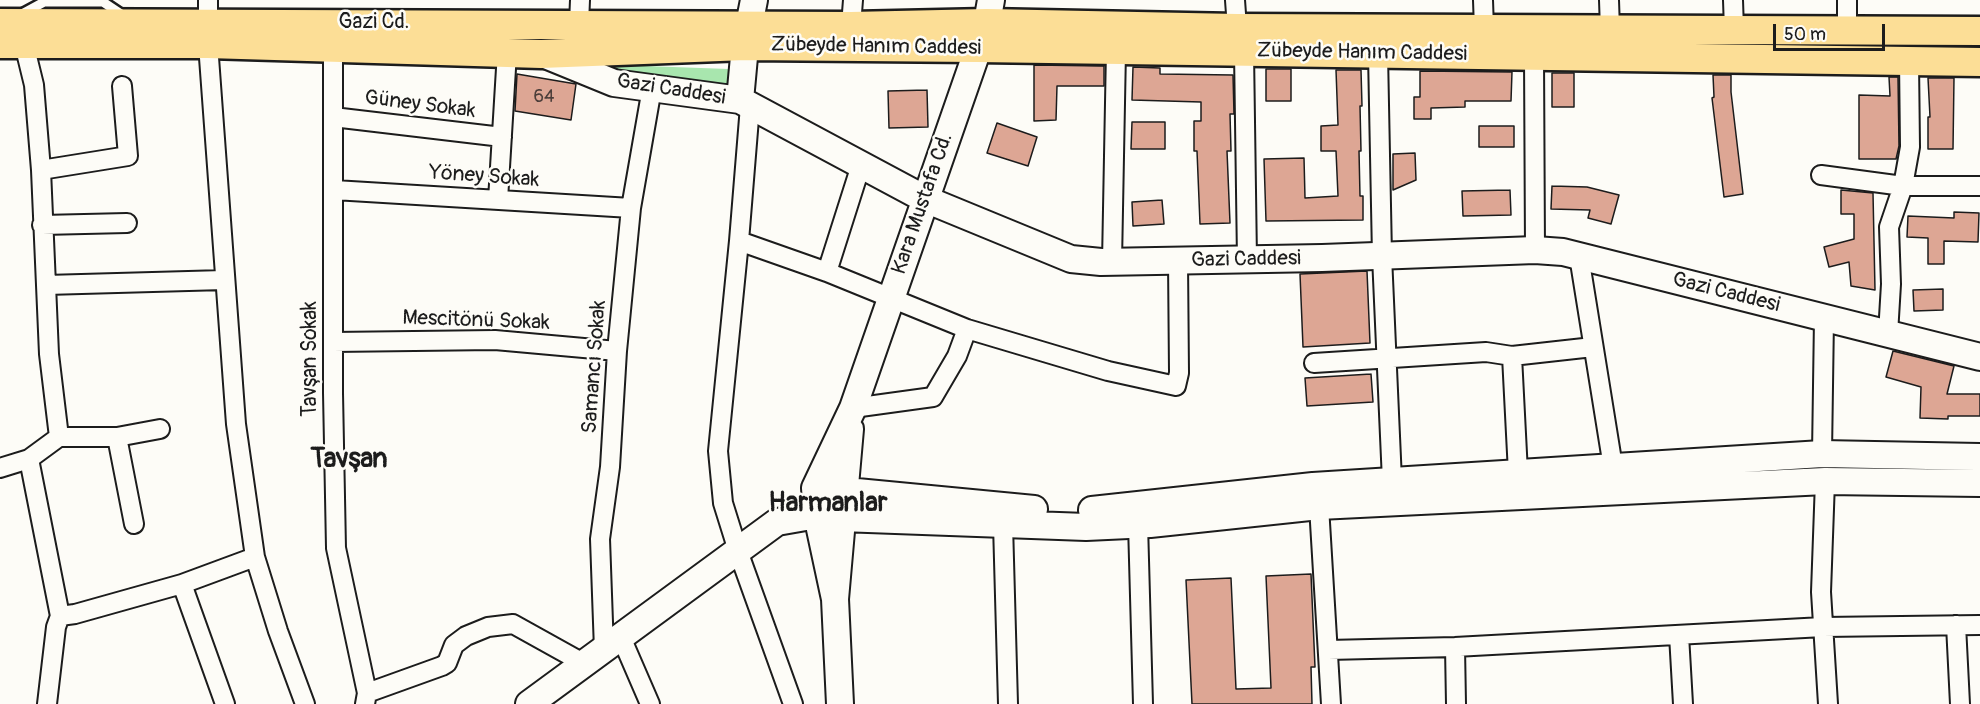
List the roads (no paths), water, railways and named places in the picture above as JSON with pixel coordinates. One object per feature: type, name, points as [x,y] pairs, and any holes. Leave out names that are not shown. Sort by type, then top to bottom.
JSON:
[{"type":"main road","name":"Gazi Cd.","points":[[8,34],[133,23],[580,12],[749,24]]},
{"type":"main road","points":[[749,24],[852,13],[1240,40],[1484,29],[1980,31]]},
{"type":"main road","name":"Gazi Cd.","points":[[8,34],[208,22],[333,47],[542,54],[749,24]]},
{"type":"main road","name":"Zübeyde Hanım Caddesi","points":[[749,24],[985,24],[1116,50],[1240,40],[1378,54],[1980,62]]},
{"type":"street","points":[[1235,0],[1240,40],[1247,260]]},
{"type":"street","points":[[1483,0],[1484,29]]},
{"type":"street","points":[[1609,0],[1610,30]]},
{"type":"street","points":[[1733,0],[1734,30]]},
{"type":"street","points":[[1847,0],[1847,30]]},
{"type":"street","points":[[208,22],[224,280],[236,424],[255,556],[278,631],[305,704]]},
{"type":"street","points":[[749,24],[739,241],[718,451],[723,503],[792,704]]},
{"type":"street","name":"Kara Mustafa Cd.","points":[[853,408],[985,24]]},
{"type":"street","points":[[8,34],[34,85],[41,170],[49,354],[59,437]]},
{"type":"street","name":"Tavşan Sokak","points":[[333,47],[336,548],[366,698]]},
{"type":"street","points":[[1113,262],[1116,50]]},
{"type":"street","points":[[498,200],[507,52]]},
{"type":"street","name":"Gazi Caddesi","points":[[542,54],[614,83],[745,103],[925,200],[1071,259],[1113,262],[1247,260],[1535,250],[1579,256],[1980,357]]},
{"type":"street","points":[[1378,54],[1382,256],[1392,481]]},
{"type":"street","points":[[1534,56],[1535,250]]},
{"type":"street","points":[[1888,334],[1891,284],[1889,227],[1903,186],[1910,147],[1909,61]]},
{"type":"street","points":[[41,170],[128,156],[122,86]]},
{"type":"street","name":"Samancı Sokak","points":[[603,650],[600,539],[610,467],[617,351],[632,208],[652,88]]},
{"type":"street","name":"Güney Sokak","points":[[333,117],[502,137]]},
{"type":"street","points":[[827,272],[861,165]]},
{"type":"street","points":[[1821,175],[1903,186],[1980,186]]},
{"type":"street","name":"Yöney Sokak","points":[[334,190],[632,208]]},
{"type":"street","points":[[42,225],[127,223]]},
{"type":"street","points":[[739,241],[827,272],[967,329],[1108,371],[1176,386],[1179,373],[1178,261]]},
{"type":"street","points":[[1579,256],[1614,467]]},
{"type":"street","points":[[46,285],[224,280]]},
{"type":"street","points":[[1822,454],[1824,318]]},
{"type":"street","points":[[853,408],[933,397],[957,357],[967,329]]},
{"type":"street","name":"Mescitönü Sokak","points":[[333,342],[495,340],[617,351]]},
{"type":"street","points":[[1314,363],[1486,352],[1512,356],[1593,347]]},
{"type":"street","points":[[1512,356],[1518,473]]},
{"type":"street","points":[[829,516],[843,490],[853,408]]},
{"type":"street","points":[[815,488],[853,408]]},
{"type":"street","points":[[0,468],[28,459],[59,437],[117,437],[160,429]]},
{"type":"street","points":[[117,437],[134,524]]},
{"type":"street","points":[[815,488],[1080,512],[1313,486],[1822,454],[1980,457]]},
{"type":"street","points":[[28,459],[60,616],[56,627],[47,704]]},
{"type":"street","points":[[528,704],[777,522],[829,516],[1086,527],[1138,525],[1319,507],[1825,481],[1980,483]]},
{"type":"street","points":[[1825,481],[1821,592],[1828,704]]},
{"type":"street","points":[[815,488],[829,516],[840,704]]},
{"type":"street","points":[[1319,507],[1330,704]]},
{"type":"street","points":[[1003,525],[1008,704]]},
{"type":"street","points":[[1138,525],[1143,704]]},
{"type":"street","points":[[60,616],[75,614],[182,584],[255,556]]},
{"type":"street","points":[[182,584],[225,704]]},
{"type":"street","points":[[366,698],[447,663],[454,645],[466,636],[488,627],[513,624],[603,650],[650,704]]},
{"type":"street","points":[[1956,625],[1960,704]]},
{"type":"street","points":[[1328,650],[1455,647],[1823,627],[1980,625]]},
{"type":"street","points":[[1679,635],[1683,704]]},
{"type":"street","points":[[1455,647],[1456,704]]},
{"type":"district","name":"Tavşan","points":[[349,460]]},
{"type":"district","name":"Harmanlar","points":[[828,504]]}]
